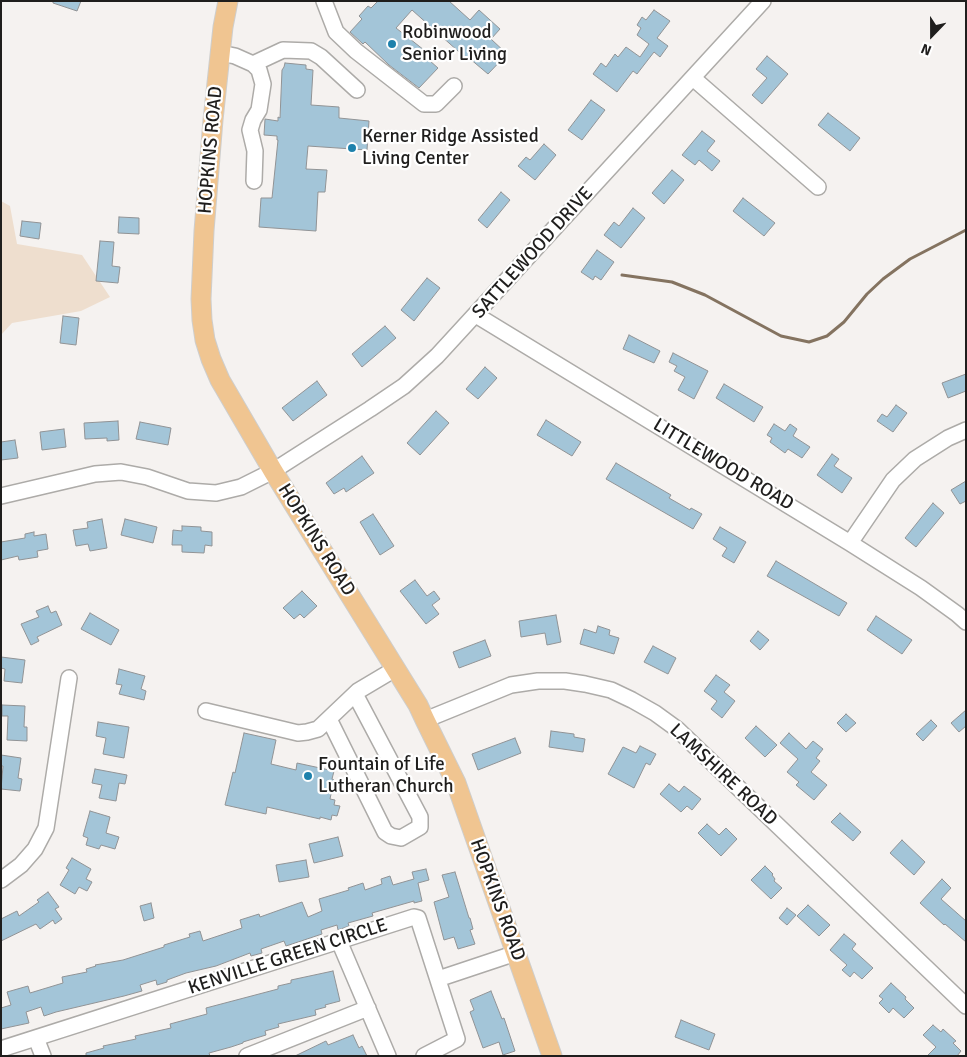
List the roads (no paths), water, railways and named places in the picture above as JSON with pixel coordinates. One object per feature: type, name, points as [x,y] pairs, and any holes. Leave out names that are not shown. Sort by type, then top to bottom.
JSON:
[{"type":"main road","name":"HOPKINS ROAD","points":[[228,1],[220,53],[204,231],[201,299],[205,340],[220,380],[273,471],[426,720],[456,784],[552,1056]]},
{"type":"street","points":[[324,1],[336,32],[356,51],[424,104],[436,104],[454,86]]},
{"type":"street","name":"SATTLEWOOD DRIVE","points":[[1,496],[95,474],[121,472],[147,477],[188,491],[216,493],[241,487],[273,471],[404,386],[476,316],[763,1]]},
{"type":"street","points":[[254,64],[283,50],[311,51],[321,57],[357,90]]},
{"type":"street","points":[[220,53],[235,56],[254,64],[259,70],[262,84],[259,110],[250,130],[255,150],[254,180]]},
{"type":"street","points":[[693,78],[818,187]]},
{"type":"street","name":"LITTLEWOOD ROAD","points":[[476,316],[850,543],[921,588],[966,622]]},
{"type":"street","points":[[850,543],[893,480],[915,459],[948,438],[966,430]]},
{"type":"street","points":[[206,711],[298,732],[318,729],[355,694],[396,669]]},
{"type":"street","points":[[1,880],[21,865],[35,849],[46,828],[69,678]]},
{"type":"street","name":"LAMSHIRE ROAD","points":[[426,720],[511,685],[538,681],[565,681],[585,684],[611,690],[632,700],[655,713],[677,729],[966,1006]]},
{"type":"street","points":[[329,719],[385,832],[391,836],[401,838],[420,826],[420,817],[355,694]]},
{"type":"street","name":"KENVILLE GREEN CIRCLE","points":[[1,1049],[414,916],[418,918],[458,1039],[424,1056]]},
{"type":"street","points":[[339,941],[388,1056]]},
{"type":"street","points":[[438,979],[516,953]]},
{"type":"street","points":[[247,1056],[368,1008]]},
{"type":"street","points":[[36,1038],[43,1056]]},
{"type":"waterway","points":[[622,275],[672,282],[705,295],[781,336],[809,342],[827,336],[844,322],[867,294],[883,279],[910,259],[966,230]]},
{"type":"place","name":"Robinwood Senior Living","points":[[392,44]]},
{"type":"place","name":"Kerner Ridge Assisted Living Center","points":[[352,148]]},
{"type":"place","name":"Fountain of Life Lutheran Church","points":[[308,776]]}]
